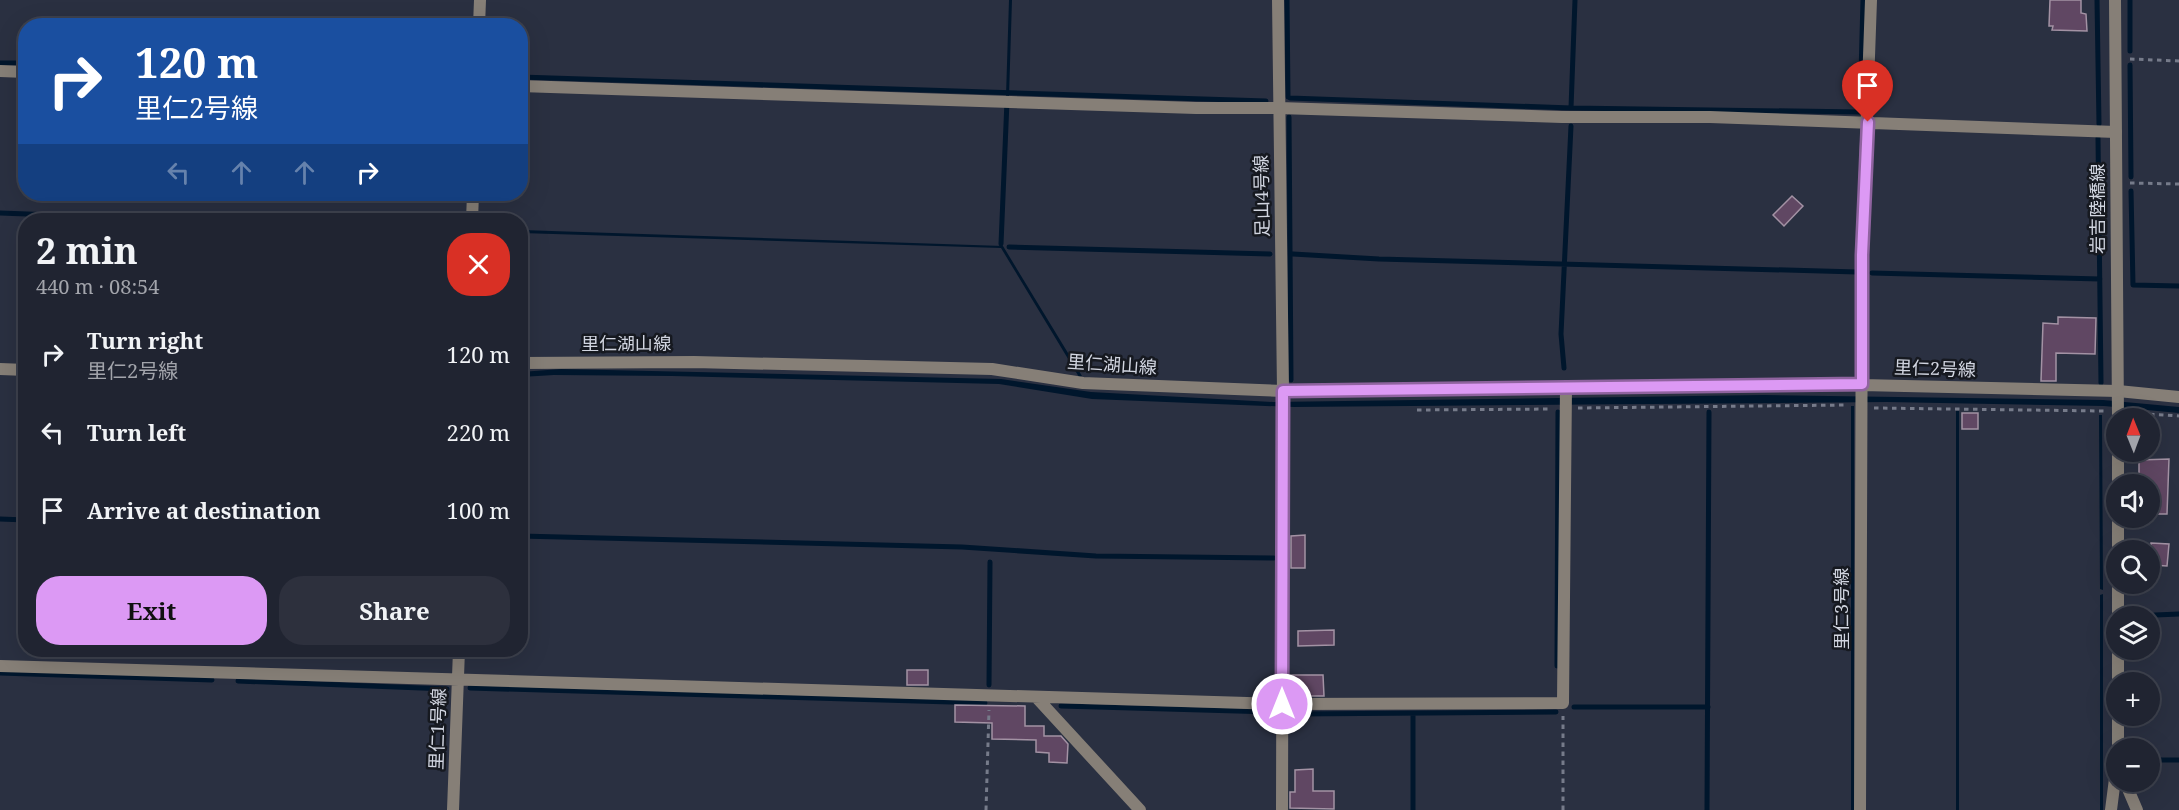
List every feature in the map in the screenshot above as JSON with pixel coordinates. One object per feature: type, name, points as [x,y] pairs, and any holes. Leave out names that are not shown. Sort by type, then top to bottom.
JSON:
[{"type":"street","points":[[479,18],[480,0]]},
{"type":"street","name":"足山4号線","points":[[1278,0],[1283,391]]},
{"type":"street","name":"里仁3号線","points":[[1860,810],[1862,255],[1871,0]]},
{"type":"street","name":"岩吉陸橋線","points":[[2115,0],[2118,408]]},
{"type":"street","points":[[0,71],[18,72]]},
{"type":"street","points":[[528,86],[1196,108],[1279,108],[1562,117],[1710,117],[2116,132]]},
{"type":"street","name":"里仁湖山線","points":[[528,363],[694,362],[992,369],[1083,383],[1283,391]]},
{"type":"street","points":[[0,369],[18,370]]},
{"type":"street","name":"里仁2号線","points":[[1283,391],[1862,384],[2118,391],[2179,397]]},
{"type":"street","points":[[0,666],[1282,704],[1563,703],[1566,387]]},
{"type":"street","points":[[1282,810],[1283,391]]},
{"type":"street","name":"里仁1号線","points":[[453,810],[459,657]]},
{"type":"street","points":[[1036,697],[1140,810]]},
{"type":"street","points":[[2111,810],[2113,792]]},
{"type":"street","points":[[2129,792],[2137,810]]},
{"type":"path","points":[[2115,58],[2179,61]]},
{"type":"path","points":[[2116,183],[2179,184]]},
{"type":"path","points":[[1418,410],[1860,406],[2106,415]]},
{"type":"path","points":[[2160,416],[2179,416]]},
{"type":"path","points":[[986,810],[990,696]]},
{"type":"path","points":[[1563,703],[1563,810]]},
{"type":"water","points":[[1009,0],[1012,0],[1009,96],[1006,96]]},
{"type":"water","points":[[528,230],[1003,246],[1082,376],[1079,377],[1001,248],[528,233]]},
{"type":"water","points":[[561,369],[1001,379],[1091,392],[1273,402],[1764,395],[2103,400],[2179,407],[2179,413],[2160,411],[2160,408],[1887,402],[1294,407],[1092,399],[999,384],[672,376],[528,377],[528,371]]},
{"type":"water","points":[[1851,406],[1854,406],[1854,810],[1851,810]]},
{"type":"water","points":[[1956,411],[1959,411],[1959,810],[1956,810]]},
{"type":"water","points":[[2099,415],[2102,415],[2103,590],[2100,589]]},
{"type":"water","points":[[2103,594],[2103,810],[2100,810],[2100,595]]},
{"type":"building","points":[[2050,0],[2081,0],[2081,13],[2086,14],[2087,31],[2052,30],[2053,26],[2049,26]]},
{"type":"building","points":[[1792,196],[1803,206],[1784,226],[1773,215]]},
{"type":"building","points":[[2058,317],[2096,318],[2095,354],[2056,353],[2056,381],[2041,381],[2043,323],[2058,324]]},
{"type":"building","points":[[1962,413],[1978,413],[1978,429],[1962,429]]},
{"type":"building","points":[[2160,459],[2169,459],[2167,514],[2160,514],[2160,474],[2139,474],[2139,462],[2160,462]]},
{"type":"building","points":[[1305,535],[1305,568],[1291,568],[1291,536]]},
{"type":"building","points":[[2160,544],[2169,544],[2167,566],[2160,566]]},
{"type":"building","points":[[1334,630],[1334,645],[1298,646],[1298,631]]},
{"type":"building","points":[[907,670],[928,670],[928,685],[907,685]]},
{"type":"building","points":[[1291,675],[1323,675],[1324,696],[1291,696]]},
{"type":"building","points":[[955,705],[1025,706],[1025,726],[1044,726],[1044,736],[1061,736],[1068,744],[1067,763],[1049,762],[1049,753],[1036,752],[1036,740],[992,739],[992,723],[955,722]]},
{"type":"building","points":[[1313,769],[1313,791],[1334,791],[1334,809],[1290,808],[1290,792],[1295,792],[1295,770]]},
{"type":"waterway","points":[[1287,0],[1288,97]]},
{"type":"waterway","points":[[1571,108],[1575,0]]},
{"type":"waterway","points":[[1290,98],[1571,108],[1860,112],[1863,0]]},
{"type":"waterway","points":[[2097,0],[2099,124]]},
{"type":"waterway","points":[[2130,0],[2130,51]]},
{"type":"waterway","points":[[0,63],[18,63]]},
{"type":"waterway","points":[[2130,65],[2131,177]]},
{"type":"waterway","points":[[528,77],[1266,101]]},
{"type":"waterway","points":[[1001,244],[1007,101]]},
{"type":"waterway","points":[[1289,117],[1291,380]]},
{"type":"waterway","points":[[1564,368],[1561,334],[1571,126]]},
{"type":"waterway","points":[[2098,138],[2101,383]]},
{"type":"waterway","points":[[2131,191],[2133,285],[2179,286]]},
{"type":"waterway","points":[[0,213],[18,214]]},
{"type":"waterway","points":[[1009,247],[1270,254]]},
{"type":"waterway","points":[[1293,254],[1379,259],[1857,272]]},
{"type":"waterway","points":[[1872,273],[2100,279]]},
{"type":"waterway","points":[[1557,666],[1558,412]]},
{"type":"waterway","points":[[1707,810],[1709,412]]},
{"type":"waterway","points":[[0,519],[18,520]]},
{"type":"waterway","points":[[528,536],[962,547],[1096,556],[1274,558]]},
{"type":"waterway","points":[[989,685],[990,562]]},
{"type":"waterway","points":[[2160,615],[2179,614]]},
{"type":"waterway","points":[[0,673],[212,680]]},
{"type":"waterway","points":[[238,681],[447,689]]},
{"type":"waterway","points":[[470,688],[985,703]]},
{"type":"waterway","points":[[1061,706],[1273,712]]},
{"type":"waterway","points":[[1574,707],[1708,707]]},
{"type":"waterway","points":[[1295,714],[1556,712]]},
{"type":"waterway","points":[[1413,714],[1413,810]]},
{"type":"waterway","points":[[2160,760],[2179,760]]},
{"type":"route","points":[[1282,704],[1283,391],[1380,388],[1862,384],[1862,255],[1868,122]]}]
